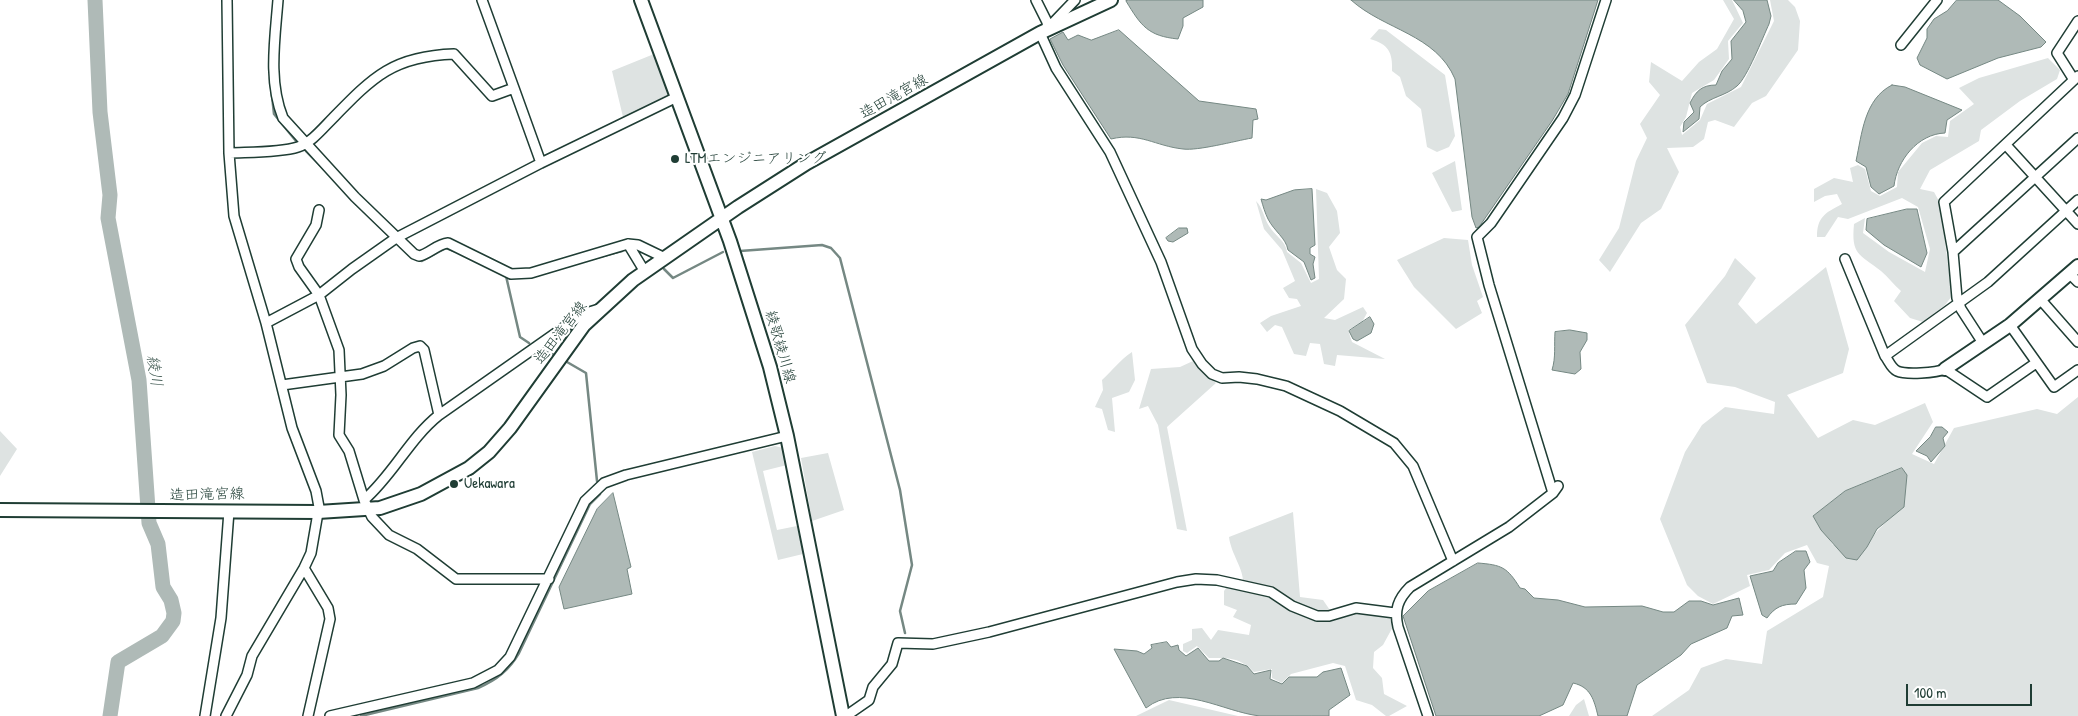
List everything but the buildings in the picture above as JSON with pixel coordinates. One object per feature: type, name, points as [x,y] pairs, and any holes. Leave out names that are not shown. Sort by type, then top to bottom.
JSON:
[{"type":"main road","name":"綾歌綾川線","points":[[641,0],[721,218],[761,336],[787,436],[844,716]]},
{"type":"main road","name":"造田滝宮線","points":[[0,510],[318,512],[367,505],[396,504],[421,494],[469,468],[489,452],[510,428],[584,325],[599,309],[645,272],[721,218],[802,166],[1044,31],[1111,0]]},
{"type":"main road","points":[[1945,369],[2010,325],[2075,274]]},
{"type":"street","points":[[226,716],[247,675],[252,656],[311,553],[318,512],[316,491],[292,428],[266,323],[234,216],[229,153],[227,0]]},
{"type":"street","points":[[278,0],[274,77],[276,102],[283,118],[304,144],[396,238],[419,256],[448,243],[511,274],[531,273],[628,244],[638,245],[665,258]]},
{"type":"street","points":[[482,0],[541,163]]},
{"type":"street","points":[[1036,0],[1047,22],[1044,31],[1056,68],[1110,152],[1161,262],[1192,348],[1202,364],[1212,374],[1222,378],[1248,378],[1286,386],[1340,411],[1394,443],[1413,466],[1453,561]]},
{"type":"street","points":[[1044,31],[1075,0]]},
{"type":"street","points":[[1428,716],[1395,613],[1402,596],[1410,587],[1509,527],[1555,489],[1489,284],[1477,237],[1492,223],[1563,118],[1575,95],[1606,0]]},
{"type":"street","points":[[1901,45],[1937,0]]},
{"type":"street","points":[[1983,343],[1958,304],[1953,252],[1944,202],[2076,78],[2057,53],[2078,21]]},
{"type":"street","points":[[229,153],[291,148],[304,144],[318,134],[367,83],[380,73],[404,62],[439,54],[454,54],[492,96],[514,88]]},
{"type":"street","points":[[266,323],[319,295],[396,238],[541,163],[677,97]]},
{"type":"street","points":[[1953,252],[2078,138]]},
{"type":"street","points":[[2006,145],[2078,224]]},
{"type":"street","points":[[1885,356],[1988,282],[2078,200]]},
{"type":"street","points":[[319,210],[316,225],[296,260],[298,267],[319,295],[338,350],[340,379],[339,435],[349,451],[367,505],[379,526],[389,535],[417,549],[456,579],[549,579]]},
{"type":"street","points":[[628,244],[645,272]]},
{"type":"street","points":[[1845,259],[1885,356],[1892,368],[1899,372],[1937,372],[1945,369],[1987,397],[2036,363]]},
{"type":"street","points":[[2040,300],[2078,342]]},
{"type":"street","points":[[367,505],[425,427],[439,415],[583,314],[599,309]]},
{"type":"street","points":[[2010,325],[2054,387],[2078,370]]},
{"type":"street","points":[[282,385],[322,379],[340,379],[362,374],[384,366],[413,348],[420,346],[424,350],[439,415]]},
{"type":"street","points":[[330,716],[473,683],[498,670],[510,656],[549,579],[585,501],[604,483],[626,475],[787,436]]},
{"type":"street","points":[[205,716],[221,618],[228,511]]},
{"type":"street","points":[[304,568],[328,608],[330,619],[308,716]]},
{"type":"street","points":[[844,716],[869,700],[873,687],[892,664],[898,643],[934,644],[1177,582],[1196,579],[1217,580],[1271,592],[1292,606],[1317,616],[1329,616],[1356,608],[1395,613]]},
{"type":"shaded area","points":[[1203,0],[1203,7],[1183,18],[1183,26],[1178,39],[1159,35],[1146,28],[1126,1]]},
{"type":"shaded area","points":[[1351,0],[1598,0],[1568,94],[1552,121],[1479,227],[1476,228],[1472,217],[1455,79],[1446,64],[1422,42],[1378,19]]},
{"type":"shaded area","points":[[1723,0],[1732,0],[1743,23],[1728,41],[1729,59],[1714,80],[1692,93],[1686,117],[1680,127],[1682,135],[1700,120],[1707,104],[1741,87],[1774,21],[1770,0],[1788,0],[1795,7],[1800,21],[1798,50],[1766,96],[1752,103],[1734,127],[1715,120],[1708,122],[1704,139],[1693,147],[1667,148],[1679,172],[1661,209],[1641,223],[1610,272],[1599,260],[1619,228],[1636,161],[1647,138],[1640,124],[1660,95],[1649,82],[1651,62],[1682,81],[1699,62],[1717,49],[1734,19]]},
{"type":"shaded area","points":[[1734,0],[1767,0],[1771,16],[1769,24],[1741,82],[1733,89],[1700,107],[1699,119],[1683,132],[1684,122],[1694,112],[1690,103],[1695,95],[1703,88],[1716,85],[1722,71],[1732,59],[1731,41],[1746,22],[1743,11]]},
{"type":"shaded area","points":[[1957,0],[1998,0],[2020,16],[2046,42],[2041,47],[1998,58],[1947,79],[1920,65],[1917,58],[1927,38],[1927,29],[1934,19],[1947,11]]},
{"type":"shaded area","points":[[1379,29],[1386,30],[1445,75],[1455,136],[1449,147],[1437,152],[1427,147],[1421,109],[1406,96],[1400,77],[1392,71],[1392,59],[1388,50],[1381,43],[1370,39]]},
{"type":"shaded area","points":[[1119,30],[1199,101],[1256,109],[1258,119],[1253,120],[1252,138],[1190,149],[1173,147],[1139,138],[1121,137],[1111,139],[1063,65],[1050,39],[1063,32],[1068,40],[1078,35],[1091,40]]},
{"type":"shaded area","points":[[654,54],[669,97],[623,117],[612,71]]},
{"type":"shaded area","points":[[2048,58],[2060,70],[2057,79],[2020,101],[1981,130],[1979,141],[1930,170],[1920,189],[1934,192],[1940,203],[1952,296],[1945,305],[1923,322],[1910,318],[1894,301],[1901,291],[1881,271],[1858,253],[1855,248],[1853,234],[1854,224],[1865,218],[1863,233],[1889,252],[1925,272],[1930,249],[1918,207],[1902,198],[1848,219],[1838,217],[1825,237],[1817,237],[1817,230],[1823,216],[1842,204],[1837,194],[1825,196],[1814,202],[1814,189],[1834,178],[1853,182],[1850,168],[1858,165],[1865,169],[1871,191],[1880,196],[1897,187],[1898,172],[1922,143],[1936,136],[1948,137],[1950,121],[1974,104],[1959,88],[1979,78]]},
{"type":"shaded area","points":[[1892,85],[1905,87],[1962,110],[1947,120],[1945,133],[1935,134],[1926,138],[1910,150],[1899,167],[1894,186],[1879,194],[1871,187],[1866,167],[1856,161],[1870,108],[1875,99]]},
{"type":"shaded area","points":[[1455,161],[1462,210],[1452,212],[1432,173]]},
{"type":"shaded area","points":[[1312,189],[1315,245],[1310,248],[1310,254],[1315,257],[1313,264],[1315,278],[1311,280],[1304,262],[1288,250],[1285,242],[1270,223],[1261,199],[1266,200],[1294,190]]},
{"type":"shaded area","points":[[1316,189],[1327,193],[1337,211],[1340,233],[1329,247],[1337,270],[1346,279],[1344,299],[1324,318],[1335,320],[1363,307],[1367,313],[1361,324],[1348,330],[1352,342],[1385,359],[1337,355],[1335,366],[1324,364],[1320,344],[1310,343],[1306,356],[1294,354],[1282,327],[1275,325],[1267,332],[1260,323],[1271,316],[1301,306],[1297,299],[1289,298],[1283,288],[1295,281],[1282,250],[1264,229],[1256,201],[1269,226],[1282,242],[1287,252],[1301,263],[1311,283],[1319,279]]},
{"type":"shaded area","points":[[1907,209],[1917,209],[1927,253],[1921,267],[1884,245],[1866,230],[1867,219]]},
{"type":"shaded area","points":[[1179,228],[1187,228],[1188,233],[1173,242],[1168,241],[1166,238]]},
{"type":"shaded area","points":[[1444,238],[1468,240],[1472,265],[1483,297],[1477,301],[1482,313],[1456,329],[1414,287],[1397,260]]},
{"type":"shaded area","points":[[1735,258],[1756,278],[1738,304],[1756,324],[1826,267],[1849,349],[1843,373],[1787,395],[1818,438],[1853,420],[1875,425],[1925,403],[1933,422],[1912,454],[1934,464],[1954,428],[2037,409],[2057,414],[2078,397],[2078,716],[1652,716],[1689,690],[1701,668],[1726,659],[1762,664],[1767,631],[1823,597],[1829,566],[1817,563],[1807,545],[1785,553],[1769,570],[1747,575],[1750,586],[1713,604],[1698,596],[1687,585],[1660,519],[1685,452],[1702,425],[1725,407],[1774,414],[1775,402],[1735,387],[1707,383],[1685,325],[1725,276]],"holes":[[[1902,468],[1905,484],[1901,505],[1881,527],[1867,547],[1833,545],[1813,516],[1845,491]]]},
{"type":"shaded area","points":[[1370,317],[1374,324],[1371,333],[1357,341],[1353,339],[1349,331]]},
{"type":"shaded area","points":[[1570,330],[1587,333],[1587,340],[1580,352],[1581,369],[1575,374],[1552,370],[1555,332]]},
{"type":"shaded area","points":[[1132,352],[1135,380],[1129,392],[1112,398],[1115,432],[1108,430],[1102,409],[1095,407],[1103,390],[1102,380]]},
{"type":"shaded area","points":[[1193,361],[1216,383],[1167,427],[1187,531],[1177,529],[1158,425],[1148,406],[1139,409],[1151,369],[1180,367]]},
{"type":"shaded area","points":[[1936,427],[1942,427],[1948,432],[1943,438],[1945,446],[1931,462],[1927,456],[1916,451],[1930,437]]},
{"type":"shaded area","points":[[0,431],[17,449],[0,476]]},
{"type":"shaded area","points":[[775,446],[783,448],[787,465],[763,471],[777,530],[797,526],[803,554],[778,560],[752,452]]},
{"type":"shaded area","points":[[828,453],[844,510],[812,521],[801,458]]},
{"type":"shaded area","points":[[1902,468],[1907,475],[1904,507],[1877,529],[1857,560],[1846,558],[1821,530],[1813,516],[1845,491]]},
{"type":"shaded area","points":[[613,493],[631,567],[627,569],[632,594],[564,609],[559,587],[597,509]]},
{"type":"shaded area","points":[[1293,512],[1300,597],[1323,600],[1334,616],[1357,610],[1389,615],[1395,623],[1383,645],[1374,652],[1373,668],[1382,678],[1384,694],[1407,706],[1389,716],[1386,716],[1372,705],[1356,700],[1345,666],[1333,663],[1291,674],[1282,683],[1272,678],[1272,669],[1254,672],[1243,663],[1233,659],[1209,658],[1197,646],[1187,653],[1183,651],[1183,644],[1192,640],[1192,629],[1202,628],[1211,640],[1218,630],[1249,635],[1251,625],[1233,617],[1237,610],[1224,605],[1224,591],[1231,581],[1243,583],[1242,572],[1229,537]]},
{"type":"shaded area","points":[[1796,551],[1806,551],[1810,562],[1804,570],[1806,588],[1796,604],[1779,607],[1767,618],[1762,615],[1750,576],[1773,571],[1778,563]]},
{"type":"shaded area","points":[[1478,563],[1503,568],[1520,588],[1525,589],[1534,598],[1558,600],[1585,607],[1642,606],[1663,612],[1674,612],[1689,601],[1701,601],[1713,605],[1739,598],[1743,615],[1732,616],[1727,628],[1691,644],[1681,655],[1637,685],[1627,716],[1598,716],[1588,691],[1573,683],[1563,705],[1539,716],[1436,716],[1403,616],[1428,591]]},
{"type":"shaded area","points":[[1167,642],[1171,647],[1178,645],[1179,650],[1186,656],[1198,648],[1209,661],[1219,661],[1223,658],[1247,666],[1254,674],[1271,670],[1270,679],[1282,684],[1289,677],[1317,677],[1323,672],[1341,668],[1350,695],[1329,710],[1329,716],[1260,716],[1187,698],[1159,701],[1146,708],[1114,649],[1137,651],[1144,654],[1152,648],[1151,645]]},
{"type":"shaded area","points":[[1584,699],[1589,716],[1569,716],[1576,705]]},
{"type":"shaded area","points":[[1169,700],[1238,716],[1136,716]]},
{"type":"waterway","name":"綾川","points":[[95,0],[100,112],[110,195],[108,218],[139,380],[149,523],[158,544],[163,587],[171,600],[174,613],[173,621],[162,636],[118,662],[110,716]]},
{"type":"waterway","points":[[270,78],[274,114],[296,141]]},
{"type":"waterway","points":[[306,151],[326,171]]},
{"type":"waterway","points":[[740,251],[822,245],[831,248],[840,258],[900,490],[912,565],[900,611],[905,633]]},
{"type":"waterway","points":[[416,259],[422,261],[446,248],[454,251]]},
{"type":"waterway","points":[[588,260],[622,251]]},
{"type":"waterway","points":[[664,269],[673,278],[723,252]]},
{"type":"waterway","points":[[506,276],[520,337],[529,343]]},
{"type":"waterway","points":[[538,349],[554,355]]},
{"type":"waterway","points":[[567,362],[586,373],[597,481]]},
{"type":"waterway","points":[[361,716],[478,688],[502,674],[519,653],[590,504],[600,494]]},
{"type":"place","name":"LTMエンジニアリング","points":[[675,159]]},
{"type":"place","name":"Uekawara","points":[[454,484]]}]
